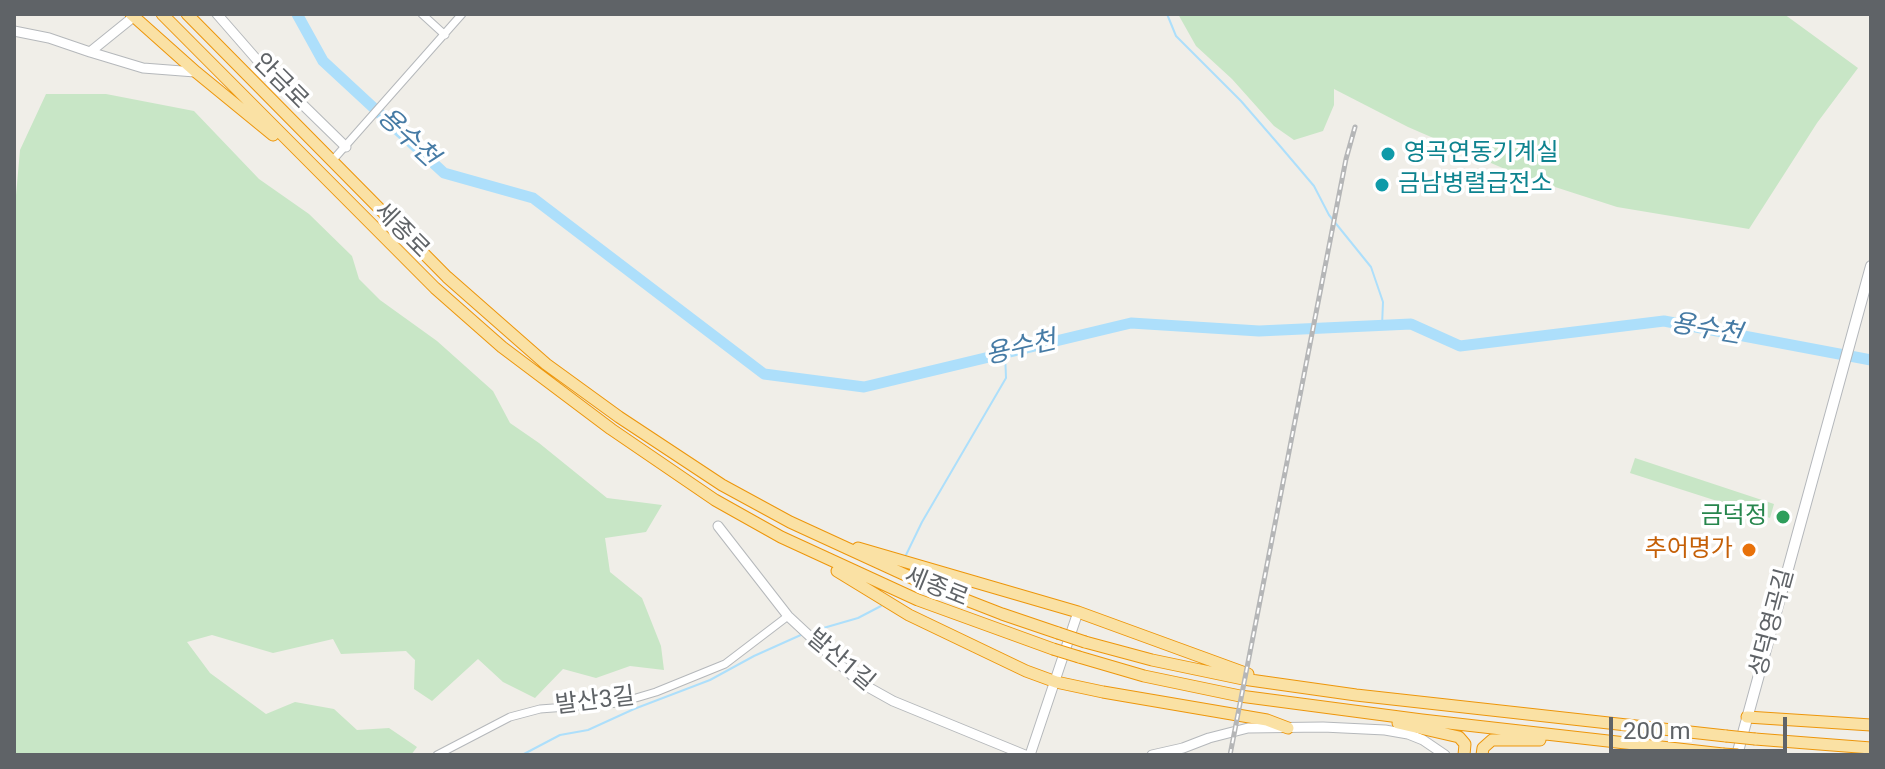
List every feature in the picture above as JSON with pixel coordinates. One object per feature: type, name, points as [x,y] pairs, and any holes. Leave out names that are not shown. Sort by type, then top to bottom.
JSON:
[{"type":"highway","name":"세종로","points":[[162,14],[445,297],[542,379],[666,468],[781,537],[870,585],[1079,657],[1144,676],[1240,696],[1738,755]]},
{"type":"highway","name":"세종로","points":[[187,14],[447,277],[546,364],[677,456],[790,522],[880,560],[925,584],[1085,642],[1152,660],[1275,684],[1871,750]]},
{"type":"highway","points":[[134,15],[196,72],[332,184]]},
{"type":"highway","points":[[880,560],[932,571],[1078,612],[1275,684]]},
{"type":"highway","points":[[870,585],[909,615],[986,654],[1056,682],[1267,720],[1288,728]]},
{"type":"highway","points":[[1351,711],[1459,737],[1465,744],[1464,755]]},
{"type":"highway","points":[[1747,717],[1871,725]]},
{"type":"highway","points":[[1482,755],[1487,743],[1500,738],[1622,742]]},
{"type":"main road","name":"성덕영곡길","points":[[1738,755],[1871,266]]},
{"type":"street","name":"안금로","points":[[217,14],[239,42],[346,147]]},
{"type":"street","points":[[422,14],[445,35]]},
{"type":"street","points":[[332,161],[462,14]]},
{"type":"street","points":[[90,52],[134,15]]},
{"type":"street","points":[[14,31],[49,38],[143,68],[196,72]]},
{"type":"street","name":"발산1길","points":[[718,526],[788,616],[844,670],[877,693],[998,750],[1028,755]]},
{"type":"street","points":[[1028,755],[1078,612]]},
{"type":"street","name":"발산3길","points":[[437,755],[510,717],[540,709],[619,703],[656,692],[725,664],[788,616]]},
{"type":"street","points":[[1152,755],[1180,752],[1209,738],[1248,728],[1288,728],[1385,730],[1423,740],[1442,755]]},
{"type":"green space","points":[[1178,14],[1784,14],[1858,68],[1817,123],[1749,229],[1617,207],[1521,176],[1408,127],[1334,89],[1334,105],[1323,131],[1294,140],[1274,126],[1232,79],[1196,46]]},
{"type":"green space","points":[[46,94],[106,94],[194,111],[259,179],[309,214],[352,256],[359,279],[380,300],[437,341],[493,391],[510,423],[607,498],[662,505],[646,532],[605,538],[610,572],[642,598],[661,646],[664,670],[630,666],[596,678],[563,669],[535,698],[503,682],[478,659],[432,701],[414,689],[415,660],[406,651],[341,654],[333,639],[273,653],[212,635],[187,642],[210,673],[266,714],[295,702],[334,709],[357,730],[389,728],[417,747],[411,755],[14,755],[14,218],[20,150]]},
{"type":"green space","points":[[1635,458],[1774,504],[1770,518],[1630,473]]},
{"type":"waterway","name":"용수천","points":[[297,14],[323,61],[444,173],[533,198],[764,374],[864,387],[1131,323],[1259,331],[1411,324],[1460,346],[1664,321],[1871,360]]},
{"type":"waterway","points":[[1167,14],[1176,36],[1241,101],[1314,186],[1329,215],[1371,267],[1383,302],[1382,326]]},
{"type":"waterway","points":[[905,557],[1006,378],[1005,352]]},
{"type":"waterway","points":[[813,631],[858,618],[883,603]]},
{"type":"waterway","points":[[522,755],[560,735],[588,730],[710,680],[803,634]]},
{"type":"railway","points":[[1230,755],[1346,159],[1355,127]]},
{"type":"place","name":"영곡연동기계실","points":[[1388,154]]},
{"type":"place","name":"금남병렬급전소","points":[[1382,185]]},
{"type":"place","name":"금덕정","points":[[1783,517]]},
{"type":"place","name":"추어명가","points":[[1749,550]]}]
